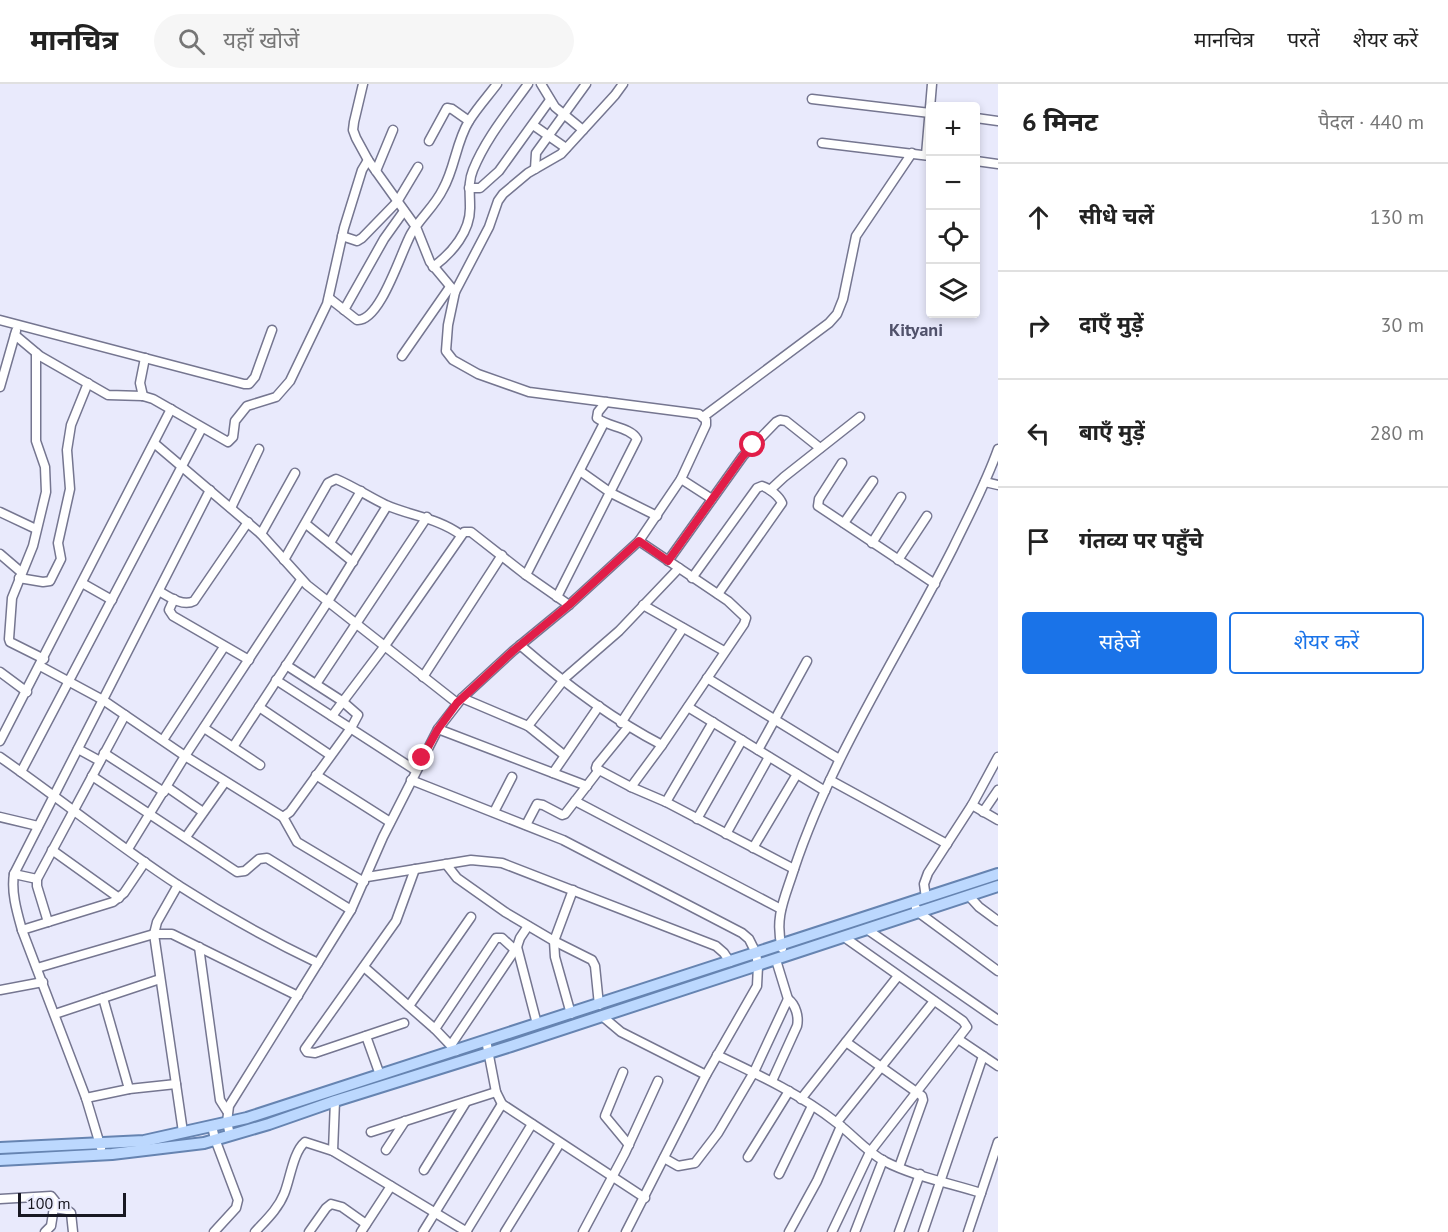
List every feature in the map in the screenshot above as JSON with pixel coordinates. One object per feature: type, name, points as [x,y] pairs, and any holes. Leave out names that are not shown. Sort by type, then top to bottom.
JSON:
[{"type":"main road","points":[[0,1148],[101,1148],[192,1144],[230,1135],[868,930],[916,907],[926,898],[998,874]]},
{"type":"main road","points":[[0,1160],[144,1141],[212,1126],[227,1117],[247,1118],[380,1075],[453,1048],[571,1014],[781,945],[916,907],[969,896],[998,886]]},
{"type":"street","points":[[363,84],[353,130],[368,160],[416,227],[432,267],[453,290]]},
{"type":"street","points":[[328,298],[357,320],[366,318],[384,294],[416,227],[443,189],[469,121],[497,84]]},
{"type":"street","points":[[432,267],[450,253],[464,231],[471,210],[469,188],[471,176],[485,145],[528,84]]},
{"type":"street","points":[[541,84],[550,100],[583,130]]},
{"type":"street","points":[[535,169],[536,153],[586,84]]},
{"type":"street","points":[[931,102],[932,84]]},
{"type":"street","points":[[402,356],[453,290],[489,227],[498,201],[503,194],[535,169],[556,159],[583,130],[618,86]]},
{"type":"street","points":[[812,99],[926,112]]},
{"type":"street","points":[[469,188],[478,189],[484,186],[499,171],[550,100]]},
{"type":"street","points":[[429,141],[447,108],[469,121]]},
{"type":"street","points":[[980,119],[998,121]]},
{"type":"street","points":[[533,125],[566,148]]},
{"type":"street","points":[[376,171],[393,130]]},
{"type":"street","points":[[822,143],[926,155]]},
{"type":"street","points":[[703,417],[837,314],[846,288],[856,236],[912,153]]},
{"type":"street","points":[[15,335],[36,353],[112,396],[142,396],[153,399],[228,442],[232,437],[235,421],[248,406],[276,397],[290,381],[328,298],[342,236],[362,170],[368,160]]},
{"type":"street","points":[[980,162],[998,164]]},
{"type":"street","points":[[342,236],[360,240],[397,202],[418,167]]},
{"type":"street","points":[[344,310],[384,239],[404,211]]},
{"type":"street","points":[[227,1117],[351,910],[390,822],[438,729],[460,700],[639,541],[681,479],[706,425],[699,414],[521,390],[478,374],[453,360],[446,351],[453,290]]},
{"type":"street","points":[[0,320],[244,384],[249,384],[255,377],[272,330]]},
{"type":"street","points":[[0,387],[18,325]]},
{"type":"street","points":[[36,353],[36,441],[46,473],[45,497],[33,546],[11,603],[10,642],[69,682],[103,700],[225,782],[283,817],[297,842],[365,879],[471,860],[502,863],[716,946],[729,962]]},
{"type":"street","points":[[142,396],[140,383],[145,358]]},
{"type":"street","points":[[0,554],[20,575],[43,582],[50,581],[61,559],[58,543],[70,489],[67,456],[70,430],[88,383]]},
{"type":"street","points":[[556,597],[638,439],[633,434],[597,418],[596,415],[606,402]]},
{"type":"street","points":[[0,741],[171,410]]},
{"type":"street","points":[[770,490],[860,417]]},
{"type":"street","points":[[668,561],[743,456],[780,420],[786,421],[820,448]]},
{"type":"street","points":[[526,575],[604,423]]},
{"type":"street","points":[[21,772],[202,428]]},
{"type":"street","points":[[154,443],[261,534],[301,580],[327,603],[423,677],[460,700],[528,726],[564,754]]},
{"type":"street","points":[[231,508],[259,449]]},
{"type":"street","points":[[772,1081],[798,1021],[794,1005],[788,999],[780,959],[781,945],[778,925],[794,869],[839,759],[995,467],[998,449]]},
{"type":"street","points":[[842,463],[818,503],[844,524],[934,584]]},
{"type":"street","points":[[580,471],[611,493],[657,516]]},
{"type":"street","points":[[261,534],[295,473]]},
{"type":"street","points":[[284,560],[332,480],[336,478],[387,506],[427,517],[461,535]]},
{"type":"street","points":[[681,479],[712,499]]},
{"type":"street","points":[[844,524],[873,481]]},
{"type":"street","points":[[985,482],[998,485]]},
{"type":"street","points":[[692,578],[757,488],[762,486],[770,490],[782,504],[718,594]]},
{"type":"street","points":[[101,1148],[86,1098],[22,930],[14,891],[14,874],[210,490]]},
{"type":"street","points":[[330,543],[361,491]]},
{"type":"street","points":[[872,543],[901,497]]},
{"type":"street","points":[[234,747],[387,506]]},
{"type":"street","points":[[0,512],[36,529]]},
{"type":"street","points":[[898,560],[927,516]]},
{"type":"street","points":[[316,684],[427,517]]},
{"type":"street","points":[[159,591],[187,604],[194,601],[248,522]]},
{"type":"street","points":[[306,524],[352,562]]},
{"type":"street","points":[[332,716],[384,647],[461,535],[468,531],[569,605]]},
{"type":"street","points":[[631,787],[688,707],[746,618],[718,594],[639,541]]},
{"type":"street","points":[[423,677],[501,555]]},
{"type":"street","points":[[528,726],[562,682],[619,631],[679,568]]},
{"type":"street","points":[[128,849],[301,580]]},
{"type":"street","points":[[82,583],[112,600]]},
{"type":"street","points":[[174,599],[170,606],[170,613],[249,660]]},
{"type":"street","points":[[644,605],[724,651]]},
{"type":"street","points":[[683,628],[596,768],[794,869]]},
{"type":"street","points":[[520,645],[562,682],[624,725],[662,745]]},
{"type":"street","points":[[163,740],[224,647]]},
{"type":"street","points":[[759,750],[807,661]]},
{"type":"street","points":[[283,817],[290,812],[351,729],[358,715],[286,665]]},
{"type":"street","points":[[0,672],[27,692]]},
{"type":"street","points":[[707,678],[839,759]]},
{"type":"street","points":[[276,680],[415,770]]},
{"type":"street","points":[[553,773],[599,706]]},
{"type":"street","points":[[259,707],[330,755]]},
{"type":"street","points":[[688,707],[825,791]]},
{"type":"street","points":[[48,922],[37,879],[125,715]]},
{"type":"street","points":[[666,802],[713,722]]},
{"type":"street","points":[[204,728],[260,765]]},
{"type":"street","points":[[438,729],[586,786]]},
{"type":"street","points":[[697,819],[742,740]]},
{"type":"street","points":[[78,749],[102,757],[165,789],[203,812]]},
{"type":"street","points":[[0,757],[178,885],[266,938],[318,963]]},
{"type":"street","points":[[726,834],[769,757]]},
{"type":"street","points":[[926,898],[925,879],[972,805],[998,757]]},
{"type":"street","points":[[526,825],[537,804],[562,815],[568,812],[599,770]]},
{"type":"street","points":[[753,848],[798,774]]},
{"type":"street","points":[[316,775],[390,822]]},
{"type":"street","points":[[92,776],[242,873],[262,857],[267,858],[351,910]]},
{"type":"street","points":[[494,812],[512,777]]},
{"type":"street","points":[[411,780],[563,840],[742,933],[749,939],[756,953],[758,980],[754,991],[706,1075],[626,1232]]},
{"type":"street","points":[[830,780],[947,843]]},
{"type":"street","points":[[186,837],[225,782]]},
{"type":"street","points":[[983,812],[998,790]]},
{"type":"street","points":[[575,801],[781,909]]},
{"type":"street","points":[[972,805],[998,820]]},
{"type":"street","points":[[0,817],[38,826]]},
{"type":"street","points":[[52,850],[119,898]]},
{"type":"street","points":[[22,930],[113,902],[119,898],[145,862]]},
{"type":"street","points":[[446,864],[457,878],[505,912],[592,960],[595,966],[599,1005]]},
{"type":"street","points":[[404,1023],[315,1053],[310,1054],[305,1048],[400,914],[415,869]]},
{"type":"street","points":[[14,874],[37,879]]},
{"type":"street","points":[[178,885],[157,922],[154,934],[183,1132]]},
{"type":"street","points":[[571,1014],[555,957],[554,941],[573,890]]},
{"type":"street","points":[[969,896],[979,907],[998,921]]},
{"type":"street","points":[[916,907],[998,971]]},
{"type":"street","points":[[409,1006],[471,917]]},
{"type":"street","points":[[364,967],[435,1029],[453,1048],[528,926]]},
{"type":"street","points":[[868,930],[998,1020]]},
{"type":"street","points":[[37,968],[154,934],[172,934],[298,996]]},
{"type":"street","points":[[435,1029],[493,940],[499,937],[516,948],[537,1024]]},
{"type":"street","points":[[832,1232],[870,1152],[967,1027],[967,1024],[844,937]]},
{"type":"street","points":[[199,947],[220,1100],[227,1117],[230,1135]]},
{"type":"street","points":[[801,1099],[898,976]]},
{"type":"street","points":[[55,1014],[160,979]]},
{"type":"street","points":[[0,988],[43,982]]},
{"type":"street","points":[[102,998],[129,1089]]},
{"type":"street","points":[[664,1158],[678,1166],[695,1163],[718,1133],[754,1072],[788,999]]},
{"type":"street","points":[[789,1232],[817,1181],[839,1124],[934,1001]]},
{"type":"street","points":[[602,1016],[621,1032],[706,1075]]},
{"type":"street","points":[[366,1036],[380,1075]]},
{"type":"street","points":[[958,1039],[998,1066]]},
{"type":"street","points":[[486,1040],[496,1092],[502,1104],[645,1198]]},
{"type":"street","points":[[846,1042],[922,1096],[923,1100],[899,1167]]},
{"type":"street","points":[[717,1055],[789,1091],[839,1124],[870,1152],[883,1160],[981,1193]]},
{"type":"street","points":[[923,1232],[983,1056]]},
{"type":"street","points":[[623,1072],[605,1116],[629,1145]]},
{"type":"street","points":[[583,1232],[629,1145],[657,1081]]},
{"type":"street","points":[[86,1098],[129,1089],[176,1084]]},
{"type":"street","points":[[748,1157],[789,1091]]},
{"type":"street","points":[[371,1132],[496,1092]]},
{"type":"street","points":[[333,1150],[336,1101]]},
{"type":"street","points":[[424,1170],[466,1102]]},
{"type":"street","points":[[423,1232],[502,1104]]},
{"type":"street","points":[[779,1174],[812,1106]]},
{"type":"street","points":[[386,1150],[405,1121]]},
{"type":"street","points":[[255,1232],[273,1213],[284,1195],[301,1145],[309,1142],[333,1150],[466,1232],[532,1124]]},
{"type":"street","points":[[212,1126],[238,1200],[236,1208],[215,1232]]},
{"type":"street","points":[[968,1232],[998,1142]]},
{"type":"street","points":[[505,1232],[560,1143]]},
{"type":"street","points":[[855,1232],[883,1160]]},
{"type":"street","points":[[899,1232],[920,1174]]},
{"type":"street","points":[[309,1232],[331,1204],[342,1207],[364,1228],[392,1186]]},
{"type":"street","points":[[0,1199],[46,1196],[53,1198],[51,1226],[45,1232]]},
{"type":"street","points":[[54,1208],[71,1213],[73,1232]]},
{"type":"district","name":"Kityani","points":[[916,330]]},
{"type":"route","points":[[422,758],[438,729],[457,703],[639,541],[668,561],[753,445]]}]
